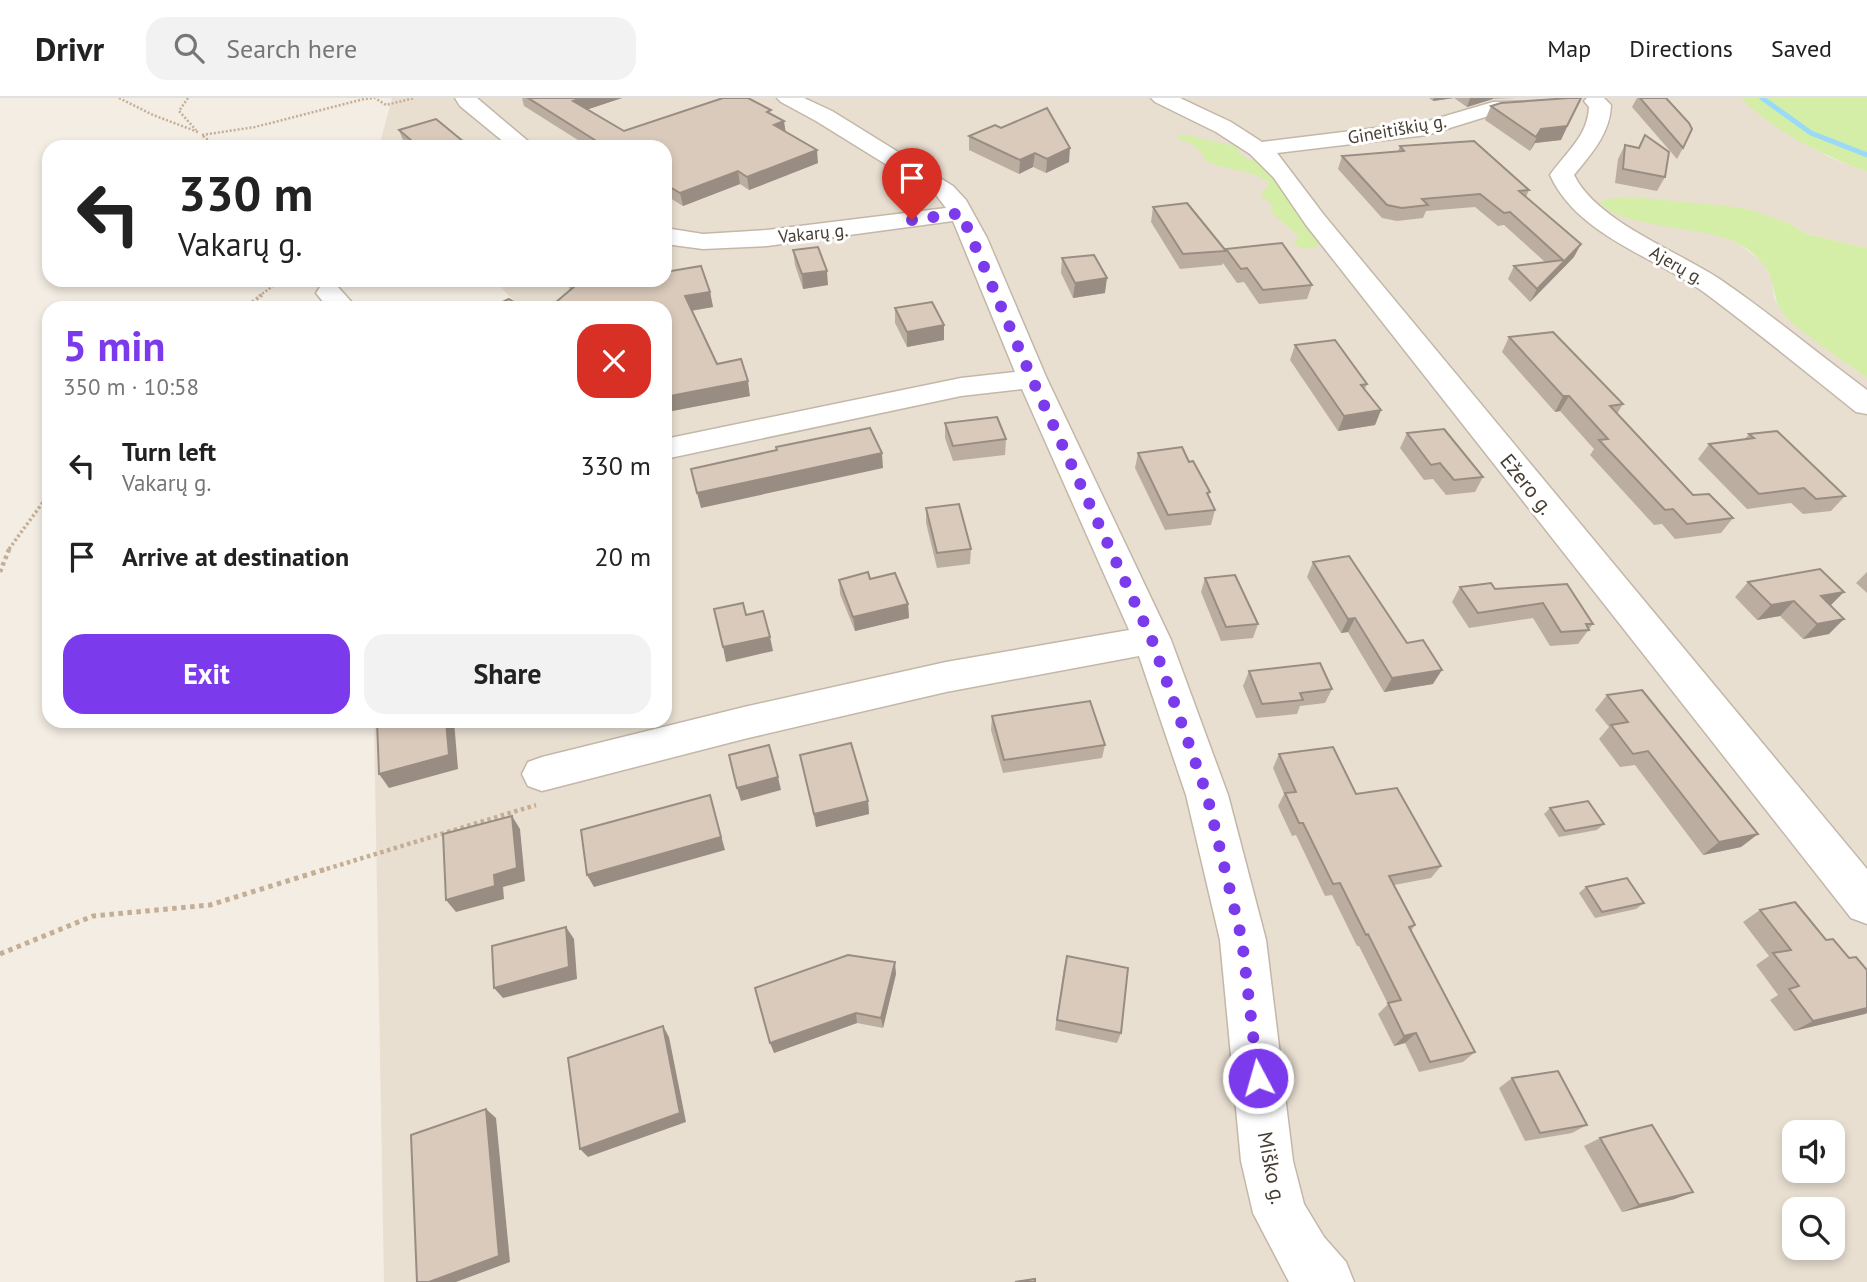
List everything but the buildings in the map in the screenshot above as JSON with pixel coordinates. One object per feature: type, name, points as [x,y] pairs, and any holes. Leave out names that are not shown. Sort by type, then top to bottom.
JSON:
[{"type":"street","points":[[466,98],[467,102],[515,140]]},
{"type":"street","name":"Miško g.","points":[[788,98],[932,182],[954,200],[961,213],[1032,379],[1152,640],[1207,795],[1242,940],[1267,1161],[1280,1213],[1304,1257],[1326,1282]]},
{"type":"street","name":"Ežero g.","points":[[1162,98],[1198,114],[1258,149],[1278,169],[1315,220],[1867,903]]},
{"type":"street","name":"Gineitiškių g.","points":[[1258,149],[1427,128],[1493,108],[1586,102]]},
{"type":"street","name":"Ajerų g.","points":[[1586,102],[1600,111],[1590,140],[1562,176],[1570,192],[1617,232],[1683,266],[1715,288],[1867,405]]},
{"type":"street","name":"Vakarų g.","points":[[672,238],[714,242],[811,234],[961,213]]},
{"type":"street","points":[[672,448],[961,387],[1032,379]]},
{"type":"street","points":[[544,788],[744,723],[946,677],[1152,640]]},
{"type":"path","points":[[119,98],[153,115],[198,132]]},
{"type":"path","points":[[188,98],[179,111],[208,140]]},
{"type":"path","points":[[202,135],[255,127],[364,99],[375,98],[386,106],[414,98]]},
{"type":"path","points":[[253,301],[271,287]]},
{"type":"path","points":[[0,572],[11,545],[42,503]]},
{"type":"path","points":[[0,954],[93,916],[210,905],[544,788]]},
{"type":"shaded area","points":[[392,98],[1741,98],[1783,131],[1829,157],[1867,172],[1867,248],[1807,234],[1788,223],[1727,206],[1681,227],[1718,234],[1739,244],[1763,262],[1772,281],[1774,298],[1784,315],[1867,378],[1867,1282],[384,1282],[374,728],[672,728],[672,301],[514,301],[501,287],[672,287],[672,140],[381,140]]},
{"type":"green space","points":[[1741,98],[1867,98],[1867,172],[1816,150],[1784,132]]},
{"type":"green space","points":[[1182,134],[1235,146],[1239,153],[1249,160],[1260,160],[1274,179],[1285,184],[1324,245],[1304,249],[1293,243],[1299,236],[1272,213],[1272,204],[1261,196],[1269,183],[1254,174],[1205,160],[1198,148],[1177,139]]},
{"type":"green space","points":[[1632,197],[1751,210],[1788,223],[1807,234],[1867,248],[1867,378],[1813,340],[1785,316],[1778,304],[1767,269],[1749,250],[1722,237],[1625,217],[1610,211],[1600,202]]},
{"type":"waterway","points":[[1762,98],[1811,133],[1867,155]]},
{"type":"route","points":[[912,220],[961,213],[974,237],[1032,379],[1152,640],[1207,795],[1231,892],[1242,940],[1258,1078]]}]
